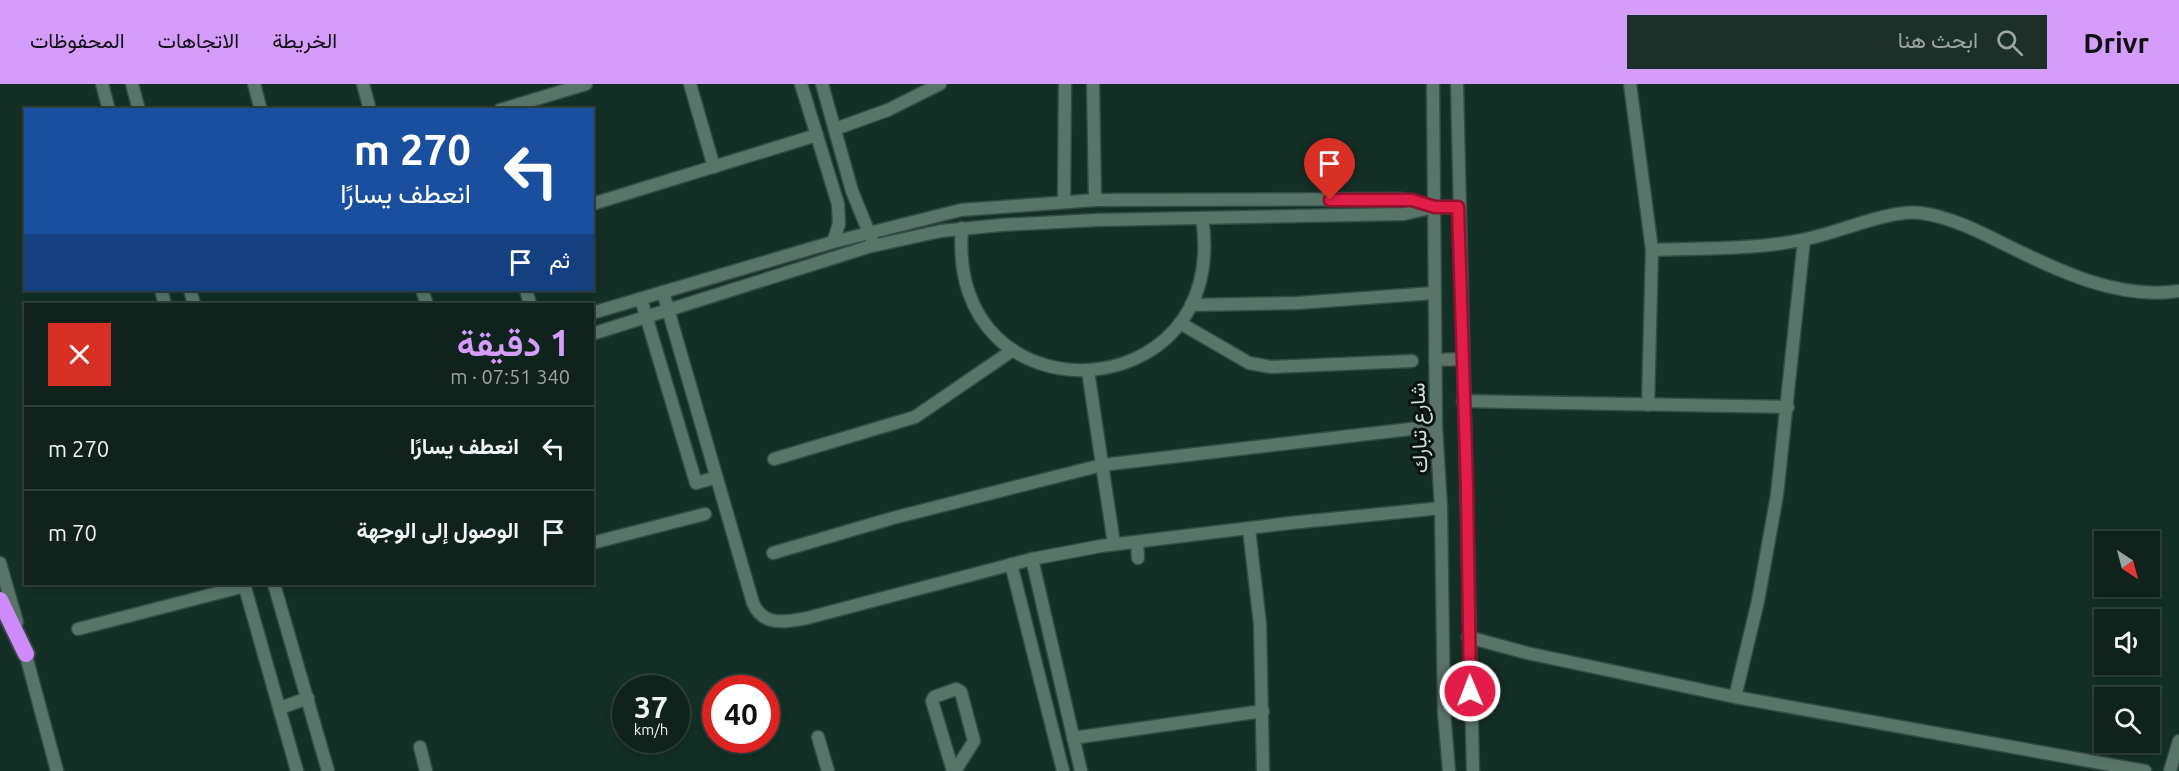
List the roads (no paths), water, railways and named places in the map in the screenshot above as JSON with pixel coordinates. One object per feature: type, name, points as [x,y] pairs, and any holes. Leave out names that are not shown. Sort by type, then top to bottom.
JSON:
[{"type":"highway","points":[[0,600],[26,654]]},
{"type":"street","points":[[102,84],[108,108]]},
{"type":"street","points":[[132,84],[138,108]]},
{"type":"street","points":[[254,84],[260,108]]},
{"type":"street","points":[[363,84],[369,108]]},
{"type":"street","points":[[507,108],[586,84]]},
{"type":"street","points":[[690,84],[714,167]]},
{"type":"street","points":[[801,84],[838,204],[838,224],[833,242]]},
{"type":"street","points":[[822,84],[856,200],[874,246]]},
{"type":"street","points":[[835,129],[888,110],[926,88],[940,84]]},
{"type":"street","points":[[1064,201],[1065,84]]},
{"type":"street","points":[[1094,84],[1095,200]]},
{"type":"street","name":"شارع تبارك","points":[[1433,84],[1436,426],[1441,508],[1444,712],[1449,771]]},
{"type":"street","points":[[1457,84],[1461,359],[1467,487],[1468,637],[1473,771]]},
{"type":"street","points":[[1630,84],[1652,250],[1648,405]]},
{"type":"street","points":[[594,203],[817,135]]},
{"type":"street","points":[[838,204],[856,200]]},
{"type":"street","points":[[594,312],[833,242],[962,210],[1095,200],[1401,200],[1435,207],[1458,207]]},
{"type":"street","points":[[594,332],[874,246],[962,228],[1097,220],[1404,214],[1435,207]]},
{"type":"street","points":[[1652,250],[1804,240],[1888,218],[1919,213],[1974,230],[2036,260],[2096,284],[2142,292],[2179,291]]},
{"type":"street","points":[[962,228],[960,256],[964,283],[975,308],[992,331],[1013,350],[1043,365],[1088,371],[1110,368],[1141,356],[1156,347],[1180,324],[1191,305],[1203,272],[1205,237],[1202,218]]},
{"type":"street","points":[[1735,697],[1762,582],[1777,495],[1804,240]]},
{"type":"street","points":[[663,292],[714,478],[753,603],[756,610],[767,620],[785,622],[807,618],[1011,564],[1114,544],[1441,508]]},
{"type":"street","points":[[1191,305],[1297,303],[1434,293]]},
{"type":"street","points":[[641,299],[696,483],[714,478]]},
{"type":"street","points":[[1180,324],[1249,363],[1271,368],[1412,361]]},
{"type":"street","points":[[774,459],[915,417],[1013,350]]},
{"type":"street","points":[[1435,360],[1461,359]]},
{"type":"street","points":[[1088,371],[1114,544]]},
{"type":"street","points":[[1463,401],[1788,407]]},
{"type":"street","points":[[773,553],[893,518],[1102,465],[1436,426]]},
{"type":"street","points":[[594,542],[705,514]]},
{"type":"street","points":[[1249,529],[1260,624],[1263,771]]},
{"type":"street","points":[[1137,542],[1138,558]]},
{"type":"street","points":[[1032,559],[1081,771]]},
{"type":"street","points":[[0,563],[57,771]]},
{"type":"street","points":[[1011,564],[1063,771]]},
{"type":"street","points":[[78,629],[245,585],[297,771]]},
{"type":"street","points":[[274,585],[328,771]]},
{"type":"street","points":[[1468,637],[1537,655],[1735,697],[2145,771]]},
{"type":"street","points":[[956,689],[961,692],[974,741],[954,771],[932,700],[934,697],[956,689]]},
{"type":"street","points":[[280,708],[308,698]]},
{"type":"street","points":[[1073,738],[1263,711]]},
{"type":"street","points":[[818,737],[828,771]]},
{"type":"street","points":[[2170,771],[2179,741]]},
{"type":"street","points":[[420,747],[426,771]]}]
